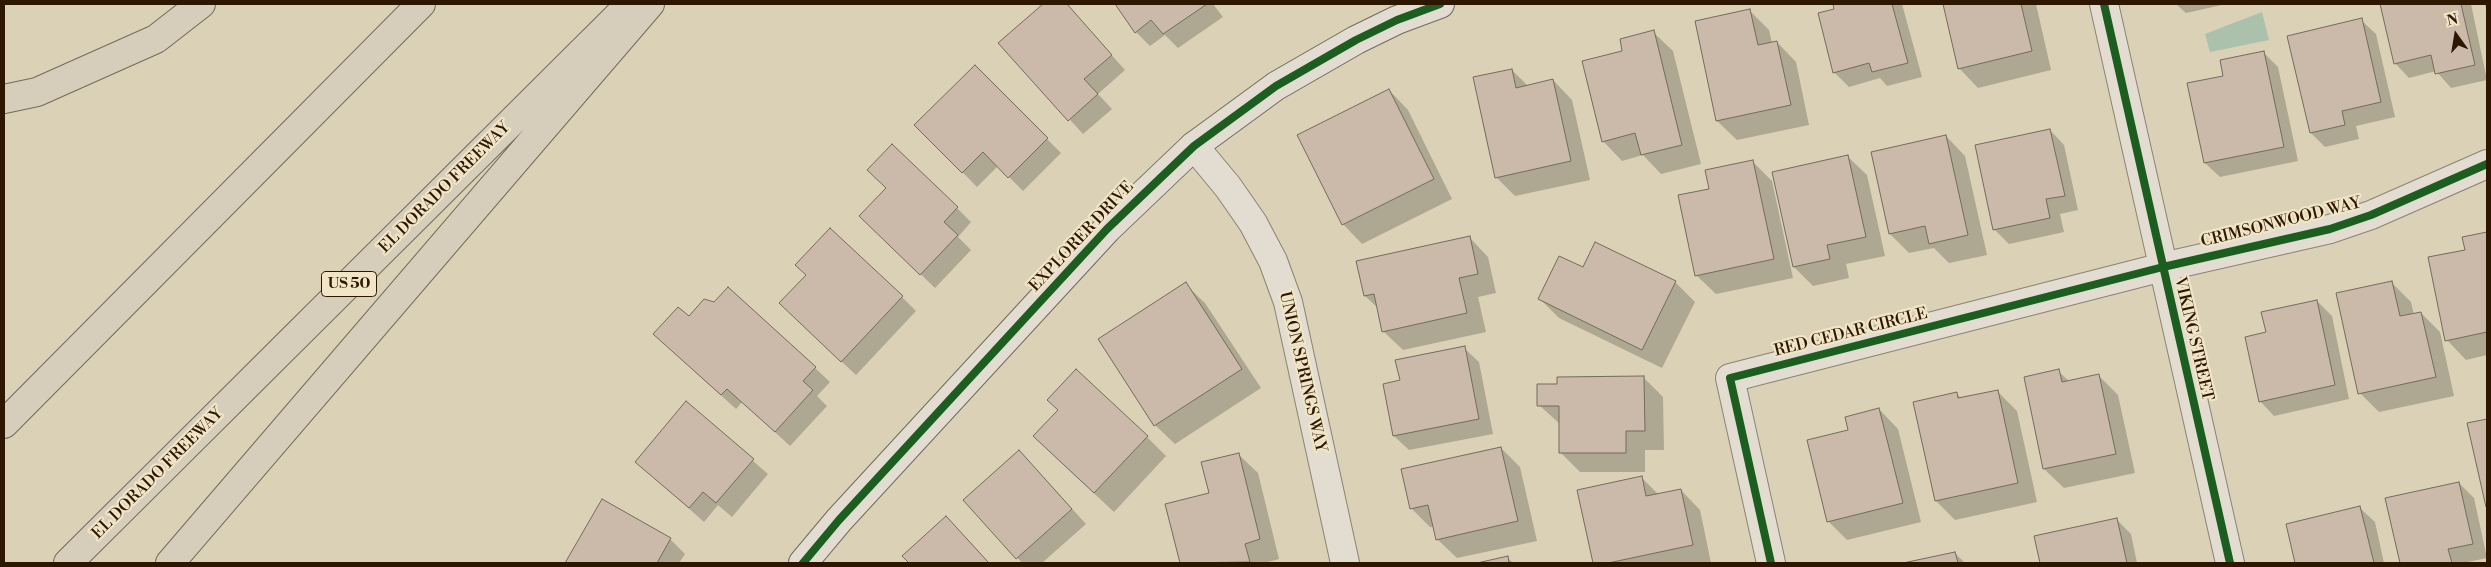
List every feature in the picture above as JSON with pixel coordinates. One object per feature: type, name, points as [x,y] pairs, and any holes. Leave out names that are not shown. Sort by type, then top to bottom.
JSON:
[{"type":"highway","points":[[4,99],[37,92],[156,39],[201,4]]},
{"type":"highway","points":[[4,424],[421,4]]},
{"type":"highway","name":"EL DORADO FREEWAY","points":[[68,563],[630,4]]},
{"type":"highway","points":[[170,563],[650,4]]},
{"type":"street","name":"EXPLORER DRIVE","points":[[803,563],[839,520],[1107,229],[1194,146],[1276,86],[1356,40],[1397,20],[1440,4]]},
{"type":"street","name":"VIKING STREET","points":[[2104,4],[2230,563]]},
{"type":"street","name":"UNION SPRINGS WAY","points":[[1194,146],[1228,187],[1253,223],[1273,261],[1288,302],[1345,563]]},
{"type":"street","name":"CRIMSONWOOD WAY","points":[[2163,267],[2330,229],[2371,214],[2487,164]]},
{"type":"street","name":"RED CEDAR CIRCLE","points":[[1771,563],[1730,378],[2163,267]]},
{"type":"shaded area","points":[[2262,12],[2269,40],[2210,52],[2205,34]]},
{"type":"building","points":[[1043,4],[1067,4],[1112,55],[1084,79],[1098,94],[1068,121],[998,43]]},
{"type":"building","points":[[1115,4],[1207,4],[1163,34],[1151,20],[1135,33]]},
{"type":"building","points":[[1833,4],[1892,4],[1908,63],[1872,72],[1869,63],[1833,73],[1818,13],[1834,9]]},
{"type":"building","points":[[1943,4],[2021,4],[2032,51],[1958,69]]},
{"type":"building","points":[[2380,4],[2461,4],[2475,65],[2435,74],[2431,55],[2394,64]]},
{"type":"building","points":[[1750,9],[1758,45],[1777,41],[1791,105],[1716,121],[1695,21]]},
{"type":"building","points":[[2362,18],[2381,102],[2342,111],[2345,125],[2310,133],[2287,36]]},
{"type":"building","points":[[1654,30],[1682,145],[1641,155],[1635,133],[1602,142],[1582,61],[1622,51],[1620,39]]},
{"type":"building","points":[[2264,51],[2284,147],[2204,163],[2187,83],[2223,76],[2220,60]]},
{"type":"building","points":[[975,65],[1048,138],[1008,178],[983,152],[962,173],[914,125]]},
{"type":"building","points":[[1512,69],[1516,88],[1553,79],[1571,161],[1495,178],[1473,77]]},
{"type":"building","points":[[1389,89],[1434,179],[1342,225],[1297,135]]},
{"type":"building","points":[[2050,129],[2065,196],[2046,199],[2050,218],[1993,230],[1975,145]]},
{"type":"building","points":[[1946,135],[1968,235],[1929,244],[1925,226],[1889,234],[1871,152]]},
{"type":"building","points":[[892,144],[958,207],[944,222],[958,235],[920,275],[859,216],[886,188],[867,170]]},
{"type":"building","points":[[1848,155],[1866,237],[1827,245],[1830,259],[1793,267],[1772,172]]},
{"type":"building","points":[[1753,160],[1774,259],[1695,276],[1678,195],[1709,189],[1705,170]]},
{"type":"building","points":[[830,228],[903,296],[841,362],[779,303],[806,275],[795,265]]},
{"type":"building","points":[[2487,232],[2487,332],[2445,341],[2428,257],[2465,250],[2462,237]]},
{"type":"building","points":[[1470,236],[1478,274],[1459,278],[1467,313],[1382,332],[1374,294],[1364,296],[1356,261]]},
{"type":"building","points":[[1595,242],[1676,281],[1642,350],[1538,299],[1559,256],[1583,267]]},
{"type":"building","points":[[2392,281],[2400,316],[2421,312],[2436,377],[2358,394],[2336,293]]},
{"type":"building","points":[[1186,282],[1242,369],[1154,426],[1098,339]]},
{"type":"building","points":[[728,287],[816,367],[803,381],[813,390],[775,432],[727,389],[721,395],[653,334],[678,307],[689,316],[704,299],[714,302]]},
{"type":"building","points":[[2317,300],[2335,385],[2259,402],[2245,337],[2266,332],[2261,312]]},
{"type":"building","points":[[1465,346],[1479,419],[1393,436],[1383,384],[1400,380],[1395,360]]},
{"type":"building","points":[[1076,369],[1148,436],[1094,493],[1033,436],[1058,410],[1047,400]]},
{"type":"building","points":[[2059,369],[2062,382],[2099,374],[2116,454],[2043,469],[2024,377]]},
{"type":"building","points":[[1644,376],[1645,431],[1626,431],[1626,453],[1559,453],[1559,406],[1537,406],[1537,384],[1557,384],[1557,377]]},
{"type":"building","points":[[1998,390],[2018,483],[1935,501],[1913,402],[1957,392],[1958,398]]},
{"type":"building","points":[[686,401],[754,459],[716,503],[703,492],[689,508],[635,462]]},
{"type":"building","points":[[1879,408],[1903,503],[1827,522],[1807,440],[1848,430],[1845,417]]},
{"type":"building","points":[[2487,419],[2487,506],[2486,507],[2467,423]]},
{"type":"building","points":[[1501,447],[1518,521],[1436,540],[1428,505],[1410,509],[1401,469]]},
{"type":"building","points":[[1019,450],[1072,509],[1016,559],[963,500]]},
{"type":"building","points":[[1239,453],[1260,539],[1245,544],[1250,562],[1180,563],[1165,504],[1209,493],[1201,462]]},
{"type":"building","points":[[1642,476],[1646,496],[1681,489],[1693,545],[1608,563],[1593,563],[1577,490]]},
{"type":"building","points":[[2459,482],[2473,544],[2448,549],[2452,563],[2400,563],[2385,498]]},
{"type":"building","points":[[602,499],[671,538],[657,563],[565,563]]},
{"type":"building","points":[[2360,506],[2374,563],[2295,563],[2286,524]]},
{"type":"building","points":[[946,516],[989,563],[909,563],[902,556]]},
{"type":"building","points":[[2117,518],[2127,563],[2040,563],[2034,536]]},
{"type":"building","points":[[1955,552],[1958,563],[1903,563]]},
{"type":"building","points":[[1508,556],[1509,563],[1477,563]]},
{"type":"cycle path","points":[[803,563],[839,520],[1107,229],[1194,146],[1276,86],[1356,40],[1397,20],[1440,4]]},
{"type":"cycle path","points":[[2104,4],[2230,563]]},
{"type":"cycle path","points":[[1771,563],[1730,378],[2163,267],[2330,229],[2371,215],[2487,164]]}]
